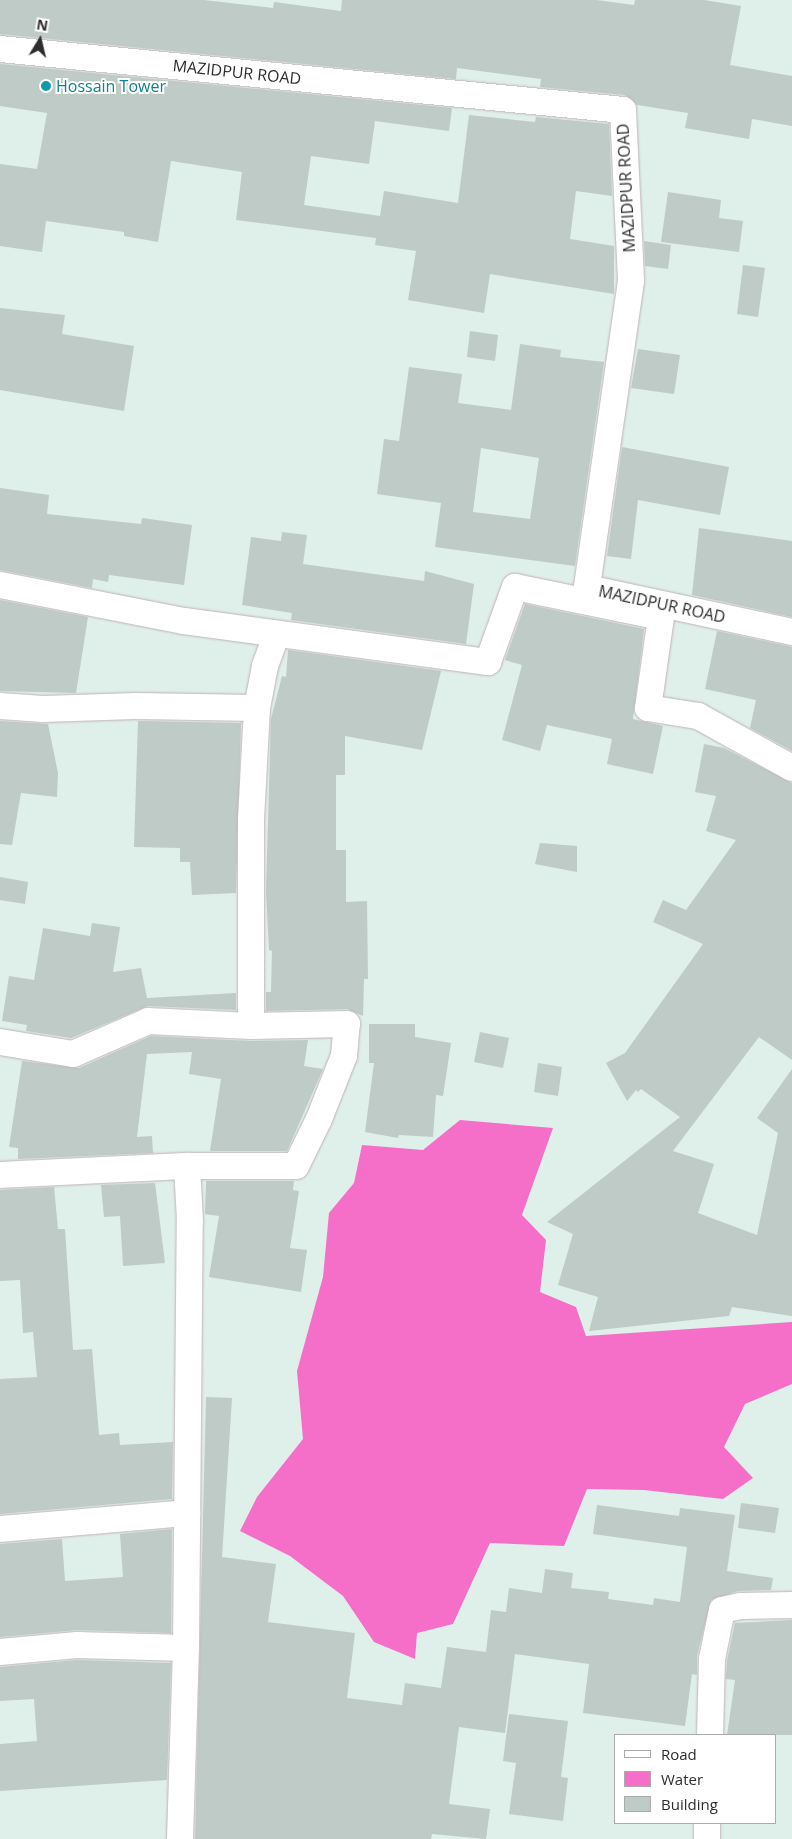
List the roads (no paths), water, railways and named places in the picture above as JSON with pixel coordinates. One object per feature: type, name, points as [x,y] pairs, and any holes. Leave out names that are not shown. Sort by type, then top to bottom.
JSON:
[{"type":"street","name":"MAZIDPUR ROAD","points":[[0,48],[623,110],[631,281],[587,588],[792,632]]},
{"type":"street","points":[[0,586],[184,621],[276,635],[488,662],[515,587],[662,617],[648,708],[698,716],[792,768]]},
{"type":"street","points":[[251,1026],[251,819],[257,708],[265,666],[276,635]]},
{"type":"street","points":[[0,706],[43,709],[136,706],[257,708]]},
{"type":"street","points":[[0,1042],[73,1054],[148,1021],[251,1026],[347,1024],[344,1056],[320,1119],[296,1166],[187,1166],[0,1175]]},
{"type":"street","points":[[180,1839],[186,1648],[190,1221],[187,1166]]},
{"type":"street","points":[[0,1529],[187,1513]]},
{"type":"street","points":[[710,1734],[712,1660],[722,1610],[741,1606],[792,1605]]},
{"type":"street","points":[[0,1652],[77,1645],[186,1648]]},
{"type":"street","points":[[707,1824],[707,1839]]},
{"type":"water","points":[[460,1120],[553,1128],[522,1215],[546,1240],[540,1292],[576,1307],[586,1336],[792,1322],[792,1384],[745,1404],[724,1447],[753,1478],[723,1499],[644,1490],[587,1489],[564,1546],[490,1543],[453,1624],[417,1633],[415,1659],[374,1642],[343,1596],[290,1556],[240,1531],[257,1497],[303,1439],[297,1371],[323,1277],[329,1213],[354,1183],[362,1145],[423,1150]]},
{"type":"place","name":"Hossain Tower","points":[[46,86]]}]
